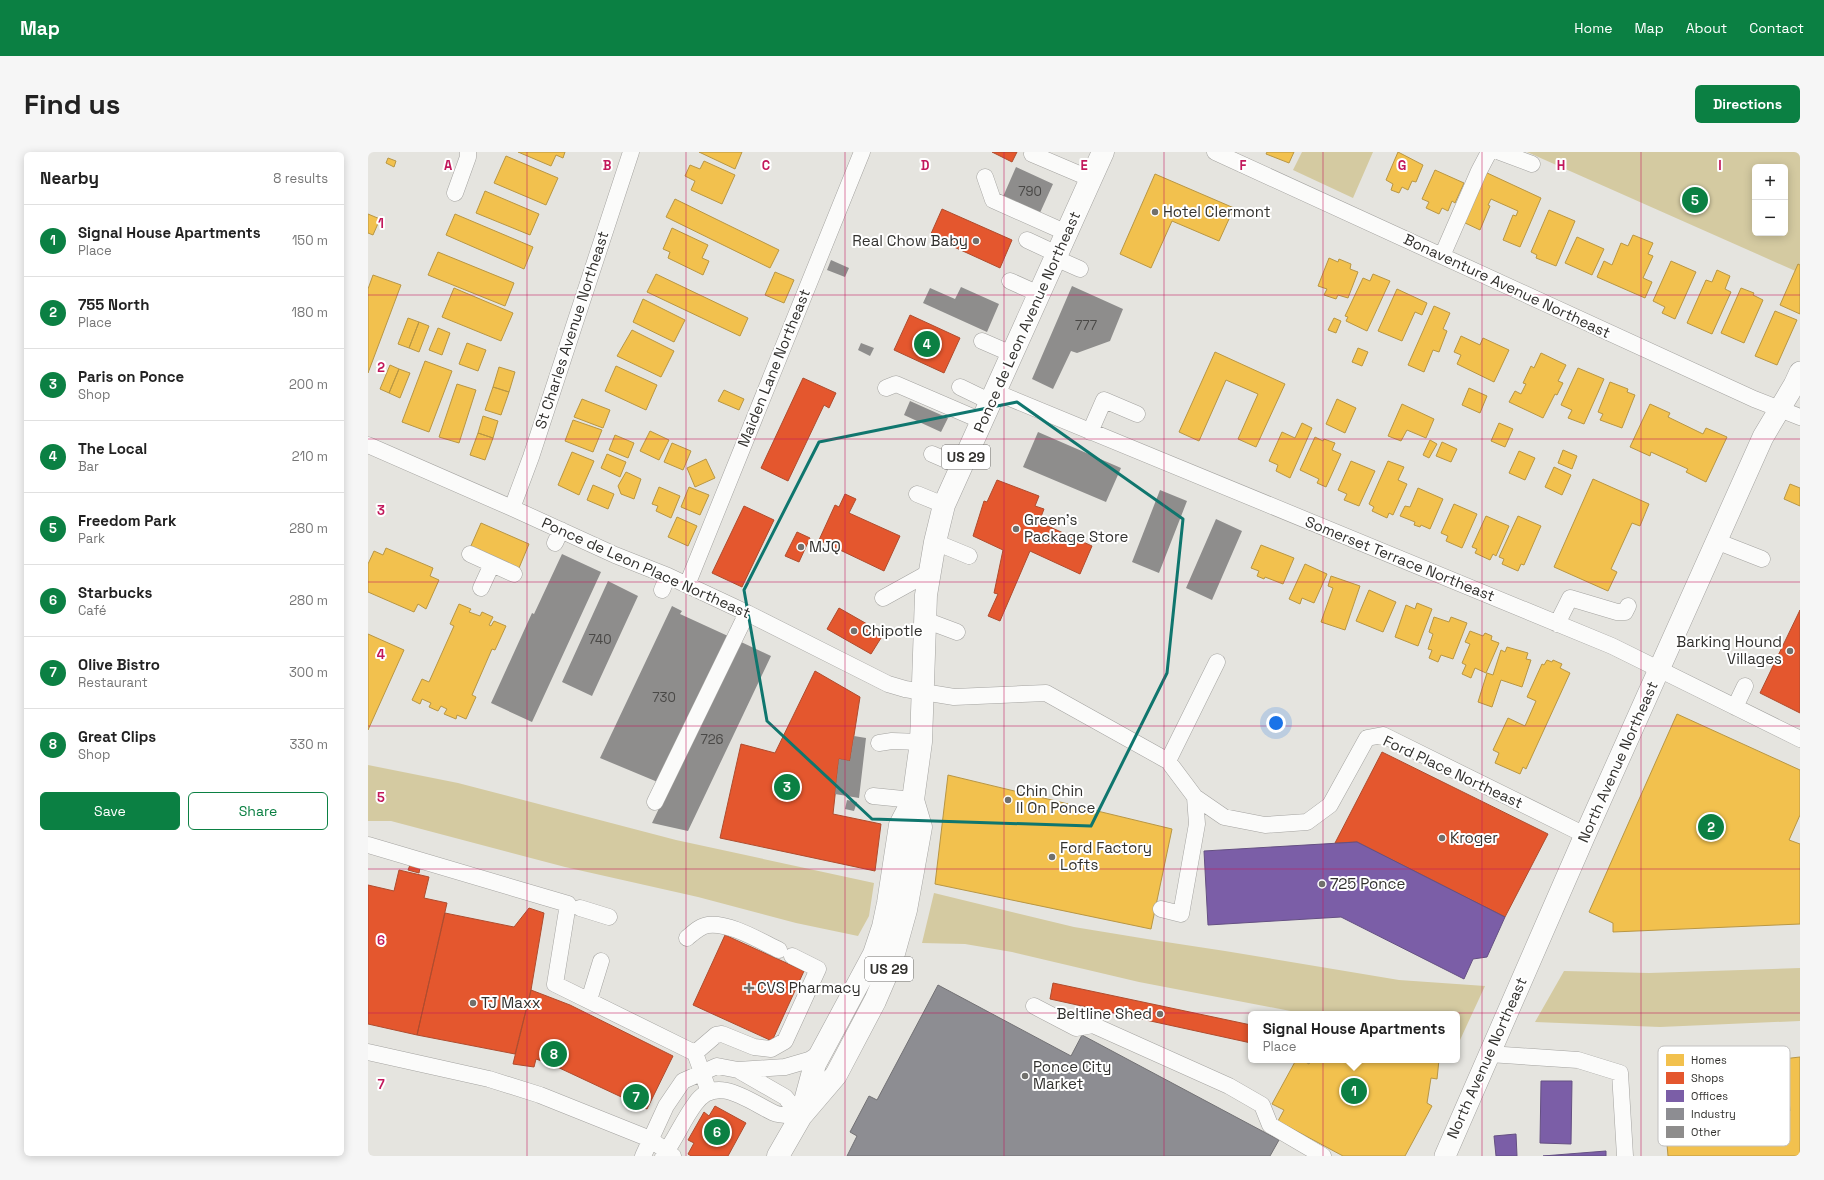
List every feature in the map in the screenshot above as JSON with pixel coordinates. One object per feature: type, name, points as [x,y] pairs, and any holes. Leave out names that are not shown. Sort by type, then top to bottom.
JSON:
[{"type":"highway","name":"Ponce de Leon Avenue Northeast","points":[[801,1116],[816,1064],[874,954],[884,921],[900,825],[913,800],[921,742],[926,595],[934,542],[944,505],[1103,152]]},
{"type":"highway","name":"Ponce de Leon Avenue Northeast","points":[[778,1156],[801,1116],[836,1075],[876,1001],[892,964],[906,910],[921,827],[913,800]]},
{"type":"main road","name":"North Avenue Northeast","points":[[1445,1156],[1585,835],[1763,437],[1800,372]]},
{"type":"street","points":[[455,193],[468,157],[468,152]]},
{"type":"street","name":"St Charles Avenue Northeast","points":[[512,508],[531,457],[630,152]]},
{"type":"street","name":"Maiden Lane Northeast","points":[[687,585],[862,152]]},
{"type":"street","name":"Bonaventure Avenue Northeast","points":[[1215,152],[1754,399],[1800,417]]},
{"type":"street","points":[[1442,256],[1479,171],[1489,152]]},
{"type":"street","points":[[1500,152],[1532,164]]},
{"type":"street","points":[[1032,154],[1091,179]]},
{"type":"street","points":[[985,177],[992,200],[1067,233]]},
{"type":"street","points":[[1027,240],[1080,269]]},
{"type":"street","points":[[1010,282],[1039,294]]},
{"type":"street","points":[[982,341],[1012,354]]},
{"type":"street","points":[[886,388],[896,384],[989,405]]},
{"type":"street","points":[[960,387],[989,405]]},
{"type":"street","points":[[1090,432],[1104,400],[1137,414]]},
{"type":"street","name":"Somerset Terrace Northeast","points":[[989,405],[1090,432],[1612,646],[1800,739]]},
{"type":"street","name":"Ponce de Leon Place Northeast","points":[[368,445],[512,508],[558,536],[612,561],[665,583],[687,585],[747,613],[888,684],[904,689],[923,692]]},
{"type":"street","points":[[932,454],[962,467]]},
{"type":"street","points":[[917,494],[944,505]]},
{"type":"street","points":[[1716,541],[1762,559]]},
{"type":"street","points":[[934,542],[969,556]]},
{"type":"street","points":[[470,554],[514,574]]},
{"type":"street","points":[[481,588],[492,564]]},
{"type":"street","points":[[883,598],[930,572]]},
{"type":"street","points":[[1557,624],[1570,598],[1617,612],[1624,612],[1628,606]]},
{"type":"street","points":[[655,802],[747,613]]},
{"type":"street","points":[[925,620],[957,632]]},
{"type":"street","points":[[1168,762],[1217,662]]},
{"type":"street","points":[[1735,707],[1745,686]]},
{"type":"street","name":"Ford Place Northeast","points":[[923,692],[954,697],[1046,693],[1168,762],[1195,797],[1224,817],[1265,825],[1307,822],[1330,805],[1367,738],[1383,735],[1585,835]]},
{"type":"street","points":[[879,743],[892,741],[921,742]]},
{"type":"street","points":[[873,796],[913,800]]},
{"type":"street","points":[[1161,909],[1181,914],[1198,824],[1195,797]]},
{"type":"street","points":[[368,845],[568,904],[555,984],[694,1053],[709,1092]]},
{"type":"street","points":[[580,908],[610,917]]},
{"type":"street","points":[[687,938],[699,928],[708,924],[726,926],[818,969],[785,1041],[771,1049],[754,1047],[722,1034],[716,1035],[694,1053]]},
{"type":"street","points":[[589,1000],[601,961]]},
{"type":"street","points":[[1034,1006],[1076,1028],[1093,1025],[1229,1086],[1262,1105],[1270,1125],[1323,1156]]},
{"type":"street","points":[[368,1052],[489,1079],[540,1095],[650,1139],[668,1154],[696,1102],[709,1092],[724,1090],[741,1095],[775,1114],[801,1116]]},
{"type":"street","points":[[643,1156],[666,1106],[683,1081],[717,1066],[738,1070],[785,1067],[809,1060],[822,1052]]},
{"type":"street","points":[[1489,1054],[1578,1060],[1620,1073],[1625,1156]]},
{"type":"street","points":[[738,1070],[785,1096],[801,1116]]},
{"type":"highlighted area","points":[[1017,402],[1183,519],[1167,673],[1091,826],[872,819],[767,721],[744,590],[819,442]]},
{"type":"shaded area","points":[[1302,152],[1373,152],[1353,198],[1293,170]]},
{"type":"shaded area","points":[[1527,152],[1800,152],[1800,273]]},
{"type":"shaded area","points":[[368,765],[458,783],[676,840],[874,883],[869,916],[858,936],[796,923],[698,897],[565,867],[391,821],[368,821]]},
{"type":"shaded area","points":[[934,893],[1074,927],[1399,980],[1485,986],[1460,1040],[1460,1011],[1290,1011],[1139,982],[1012,952],[965,944],[922,943]]},
{"type":"shaded area","points":[[1800,968],[1800,1021],[1660,1027],[1535,1022],[1564,971],[1649,973]]},
{"type":"building: Homes","points":[[518,152],[565,152],[563,158],[556,155],[551,166]]},
{"type":"building: Homes","points":[[699,152],[742,152],[735,169]]},
{"type":"building: Homes","points":[[1267,152],[1294,152],[1289,163],[1266,154]]},
{"type":"building: Homes","points":[[1398,152],[1423,165],[1416,182],[1412,181],[1408,190],[1402,187],[1399,193],[1391,190],[1393,184],[1386,180]]},
{"type":"building: Homes","points":[[506,156],[558,178],[546,205],[494,183]]},
{"type":"building: Homes","points":[[388,158],[396,161],[394,167],[386,163]]},
{"type":"building: Homes","points":[[704,161],[735,175],[722,204],[691,190],[695,181],[685,176],[690,165],[700,169]]},
{"type":"building: Homes","points":[[1435,170],[1464,183],[1455,203],[1452,201],[1448,211],[1442,208],[1439,214],[1426,208],[1429,202],[1422,199]]},
{"type":"building: Homes","points":[[1485,172],[1541,198],[1520,247],[1503,240],[1513,215],[1516,216],[1518,211],[1491,199],[1488,205],[1490,206],[1480,230],[1463,222]]},
{"type":"building: Homes","points":[[1155,174],[1234,208],[1219,241],[1172,221],[1151,268],[1120,254]]},
{"type":"building: Homes","points":[[485,191],[539,214],[530,235],[476,213]]},
{"type":"building: Homes","points":[[675,199],[779,250],[770,268],[666,217]]},
{"type":"building: Homes","points":[[1549,210],[1575,221],[1556,266],[1536,258],[1537,255],[1531,252]]},
{"type":"building: Homes","points":[[368,214],[380,219],[373,235],[368,233]]},
{"type":"building: Homes","points":[[455,214],[533,247],[524,269],[446,235]]},
{"type":"building: Homes","points":[[672,228],[708,245],[702,258],[709,261],[703,275],[668,258],[670,252],[663,249]]},
{"type":"building: Homes","points":[[1633,235],[1653,243],[1648,254],[1653,256],[1643,278],[1652,282],[1645,298],[1597,277],[1604,261],[1612,265],[1621,243],[1628,246]]},
{"type":"building: Homes","points":[[1577,237],[1604,249],[1592,275],[1565,263]]},
{"type":"building: Homes","points":[[438,252],[514,283],[505,306],[428,275]]},
{"type":"building: Homes","points":[[1329,258],[1338,262],[1339,259],[1351,264],[1350,269],[1358,272],[1348,298],[1338,295],[1336,299],[1324,295],[1327,289],[1318,286]]},
{"type":"building: Homes","points":[[1671,261],[1696,272],[1675,319],[1662,313],[1665,307],[1653,301]]},
{"type":"building: Homes","points":[[1798,264],[1800,265],[1800,314],[1780,305]]},
{"type":"building: Homes","points":[[1717,270],[1730,276],[1725,289],[1731,292],[1712,334],[1687,323],[1706,280],[1712,282]]},
{"type":"building: Homes","points":[[775,272],[794,280],[784,303],[765,295]]},
{"type":"building: Homes","points":[[656,274],[748,318],[740,336],[647,292]]},
{"type":"building: Homes","points":[[1373,274],[1390,281],[1367,331],[1346,321],[1348,317],[1345,316],[1363,278],[1370,281]]},
{"type":"building: Homes","points":[[373,275],[401,285],[368,373],[368,289]]},
{"type":"building: Homes","points":[[454,288],[513,313],[501,341],[442,317]]},
{"type":"building: Homes","points":[[1741,288],[1754,293],[1753,295],[1763,300],[1744,343],[1721,333]]},
{"type":"building: Homes","points":[[1397,289],[1427,303],[1422,315],[1415,312],[1402,341],[1378,331]]},
{"type":"building: Homes","points":[[643,299],[685,320],[674,342],[633,322]]},
{"type":"building: Homes","points":[[1434,306],[1450,313],[1443,329],[1447,331],[1439,352],[1433,350],[1424,372],[1408,365]]},
{"type":"building: Homes","points":[[1775,311],[1797,320],[1777,365],[1755,356]]},
{"type":"building: Homes","points":[[408,318],[419,322],[409,348],[398,344]]},
{"type":"building: Homes","points":[[1334,318],[1341,321],[1336,333],[1328,330]]},
{"type":"building: Homes","points":[[419,322],[429,326],[419,352],[409,348]]},
{"type":"building: Homes","points":[[438,328],[450,333],[442,355],[429,350]]},
{"type":"building: Homes","points":[[632,330],[674,351],[661,377],[617,356]]},
{"type":"building: Homes","points":[[1461,336],[1480,345],[1483,338],[1509,350],[1494,382],[1457,364],[1461,355],[1454,352]]},
{"type":"building: Homes","points":[[467,343],[486,350],[478,371],[459,364]]},
{"type":"building: Homes","points":[[1358,348],[1368,352],[1362,366],[1352,362]]},
{"type":"building: Homes","points":[[1215,352],[1285,384],[1256,447],[1238,439],[1258,394],[1226,380],[1199,441],[1179,432]]},
{"type":"building: Homes","points":[[1541,353],[1566,365],[1558,381],[1563,383],[1557,395],[1555,394],[1543,418],[1509,402],[1515,391],[1521,394],[1526,384],[1523,383],[1531,366],[1534,368]]},
{"type":"building: Homes","points":[[425,361],[452,371],[429,432],[402,422]]},
{"type":"building: Homes","points":[[390,365],[399,369],[389,393],[380,389]]},
{"type":"building: Homes","points":[[616,366],[657,385],[646,410],[605,391]]},
{"type":"building: Homes","points":[[499,367],[515,372],[509,392],[493,387]]},
{"type":"building: Homes","points":[[1578,368],[1604,379],[1584,424],[1568,418],[1572,410],[1561,405]]},
{"type":"building: Homes","points":[[399,369],[410,373],[400,398],[389,393]]},
{"type":"building: Homes","points":[[1610,382],[1628,389],[1627,392],[1635,395],[1622,428],[1600,420],[1603,414],[1598,412]]},
{"type":"building: Homes","points":[[457,384],[476,390],[459,443],[439,437]]},
{"type":"building: Homes","points":[[493,387],[509,392],[501,415],[485,410]]},
{"type":"building: Homes","points":[[1469,388],[1487,396],[1480,413],[1462,405]]},
{"type":"building: Homes","points":[[724,390],[744,399],[739,410],[718,401]]},
{"type":"building: Homes","points":[[582,399],[610,410],[603,428],[574,417]]},
{"type":"building: Homes","points":[[1337,399],[1356,408],[1345,433],[1326,424]]},
{"type":"building: Homes","points":[[1402,404],[1434,419],[1426,438],[1407,430],[1401,441],[1388,436]]},
{"type":"building: Homes","points":[[1650,404],[1670,413],[1668,417],[1703,434],[1706,428],[1727,437],[1706,482],[1686,472],[1688,469],[1651,452],[1650,456],[1630,447]]},
{"type":"building: Homes","points":[[483,416],[498,421],[493,438],[478,433]]},
{"type":"building: Homes","points":[[573,420],[602,430],[593,452],[565,441]]},
{"type":"building: Homes","points":[[1302,423],[1312,428],[1290,478],[1276,471],[1278,465],[1269,461],[1282,432],[1295,438]]},
{"type":"building: Homes","points":[[1499,423],[1513,429],[1505,447],[1491,441]]},
{"type":"building: Homes","points":[[650,431],[669,440],[659,460],[640,451]]},
{"type":"building: Homes","points":[[478,433],[493,438],[485,460],[470,455]]},
{"type":"building: Homes","points":[[615,435],[634,443],[628,458],[609,450]]},
{"type":"building: Homes","points":[[1315,437],[1323,441],[1324,439],[1335,443],[1332,450],[1341,454],[1326,487],[1317,483],[1319,479],[1300,470]]},
{"type":"building: Homes","points":[[1430,440],[1437,444],[1429,458],[1423,455]]},
{"type":"building: Homes","points":[[1442,442],[1457,449],[1451,462],[1436,456]]},
{"type":"building: Homes","points":[[672,443],[691,451],[683,470],[664,462]]},
{"type":"building: Homes","points":[[1563,450],[1577,456],[1572,469],[1558,463]]},
{"type":"building: Homes","points":[[1519,451],[1535,458],[1525,480],[1509,473]]},
{"type":"building: Homes","points":[[572,452],[594,461],[579,495],[558,485]]},
{"type":"building: Homes","points":[[607,454],[626,462],[620,477],[601,468]]},
{"type":"building: Homes","points":[[706,459],[715,478],[695,487],[687,468]]},
{"type":"building: Homes","points":[[1351,461],[1375,471],[1359,506],[1344,500],[1347,494],[1338,490]]},
{"type":"building: Homes","points":[[1388,461],[1404,467],[1398,480],[1407,484],[1393,515],[1389,513],[1387,518],[1372,511],[1374,507],[1369,504]]},
{"type":"building: Homes","points":[[1554,467],[1571,475],[1562,495],[1545,487]]},
{"type":"building: Homes","points":[[626,472],[641,479],[634,499],[621,494],[618,486]]},
{"type":"building: Homes","points":[[1593,479],[1649,504],[1640,526],[1632,523],[1611,569],[1617,572],[1608,591],[1554,567]]},
{"type":"building: Homes","points":[[1790,484],[1800,488],[1800,506],[1784,499]]},
{"type":"building: Homes","points":[[593,485],[614,494],[608,509],[587,500]]},
{"type":"building: Homes","points":[[659,487],[680,496],[671,518],[656,511],[658,506],[652,504]]},
{"type":"building: Homes","points":[[689,487],[709,495],[700,515],[681,507]]},
{"type":"building: Homes","points":[[1418,488],[1443,499],[1430,529],[1421,525],[1420,527],[1414,525],[1415,522],[1400,516],[1405,506],[1410,507]]},
{"type":"building: Homes","points":[[1454,504],[1477,514],[1462,548],[1446,541],[1448,536],[1441,533]]},
{"type":"building: Homes","points":[[1486,516],[1509,526],[1496,556],[1493,554],[1490,560],[1475,553],[1477,549],[1472,547]]},
{"type":"building: Homes","points":[[1518,516],[1541,526],[1524,565],[1521,564],[1518,571],[1502,564],[1504,559],[1499,557]]},
{"type":"building: Homes","points":[[677,517],[697,526],[688,546],[668,537]]},
{"type":"building: Homes","points":[[481,523],[529,544],[519,568],[470,548]]},
{"type":"building: Homes","points":[[1261,545],[1294,558],[1283,584],[1265,577],[1264,579],[1257,576],[1259,571],[1251,568]]},
{"type":"building: Homes","points":[[386,548],[433,568],[430,576],[439,580],[426,609],[418,604],[414,612],[368,592],[368,564],[374,551],[383,555]]},
{"type":"building: Homes","points":[[1305,564],[1327,574],[1314,603],[1302,598],[1300,604],[1289,599]]},
{"type":"building: Homes","points":[[1331,576],[1360,586],[1345,630],[1321,622],[1333,588],[1328,586]]},
{"type":"building: Homes","points":[[1369,590],[1396,602],[1383,632],[1356,621]]},
{"type":"building: Homes","points":[[1417,603],[1432,609],[1418,646],[1395,637],[1406,605],[1415,609]]},
{"type":"building: Homes","points":[[459,604],[471,609],[469,612],[480,616],[482,612],[493,617],[489,625],[491,626],[494,621],[506,626],[495,650],[492,649],[472,695],[476,697],[466,719],[457,715],[456,719],[444,714],[447,709],[441,706],[438,711],[429,707],[431,703],[422,699],[420,704],[412,700],[422,679],[429,682],[454,626],[450,624]]},
{"type":"building: Homes","points":[[1434,617],[1449,622],[1451,617],[1467,623],[1453,659],[1441,655],[1438,662],[1429,658],[1432,650],[1428,649],[1433,634],[1429,632]]},
{"type":"building: Homes","points":[[1470,631],[1483,636],[1485,633],[1492,636],[1491,640],[1499,643],[1486,673],[1475,668],[1471,678],[1462,674],[1466,665],[1462,663],[1470,644],[1465,642]]},
{"type":"building: Homes","points":[[368,634],[404,650],[368,730]]},
{"type":"building: Homes","points":[[1507,647],[1528,653],[1526,659],[1531,660],[1522,687],[1501,680],[1492,707],[1478,702],[1487,673],[1493,675],[1501,650],[1505,652]]},
{"type":"building: Homes","points":[[1547,660],[1552,662],[1553,660],[1562,664],[1560,668],[1570,673],[1526,769],[1523,767],[1520,774],[1495,763],[1499,753],[1493,750],[1508,718],[1525,726],[1536,701],[1527,697],[1542,664],[1544,665]]},
{"type":"building: Homes","points":[[1677,714],[1800,770],[1800,815],[1789,840],[1800,844],[1800,924],[1613,932],[1613,923],[1589,912]]},
{"type":"building: Homes","name":"Ford Factory Lofts","points":[[948,775],[1172,829],[1151,929],[935,884]]},
{"type":"building: Homes","points":[[1800,1057],[1800,1156],[1668,1156],[1667,1146],[1790,1146],[1790,1058]]},
{"type":"building: Homes","points":[[1294,1063],[1439,1063],[1437,1079],[1431,1078],[1427,1103],[1432,1106],[1405,1156],[1343,1156],[1278,1121],[1284,1110],[1272,1104]]},
{"type":"building: Shops","points":[[992,152],[1017,152],[1012,162]]},
{"type":"building: Shops","points":[[942,209],[1012,240],[1000,268],[930,236]]},
{"type":"building: Shops","points":[[910,315],[960,338],[944,373],[894,350]]},
{"type":"building: Shops","points":[[803,378],[836,393],[829,408],[824,405],[788,481],[761,468]]},
{"type":"building: Shops","points":[[997,480],[1039,496],[1035,506],[1044,509],[1039,522],[1092,546],[1080,574],[1030,551],[1000,621],[988,616],[998,594],[994,593],[1003,550],[973,536],[984,501],[987,502]]},
{"type":"building: Shops","points":[[845,494],[856,499],[849,513],[900,536],[884,571],[819,540],[835,505],[839,507]]},
{"type":"building: Shops","points":[[744,506],[774,520],[742,587],[712,573]]},
{"type":"building: Shops","points":[[797,532],[810,538],[799,562],[785,556]]},
{"type":"building: Shops","points":[[839,608],[867,624],[864,628],[881,638],[871,654],[827,629]]},
{"type":"building: Shops","name":"Barking Hound Villages","points":[[1800,610],[1800,713],[1760,693]]},
{"type":"building: Shops","points":[[815,671],[860,697],[850,761],[839,759],[833,814],[881,824],[875,871],[720,838],[741,744],[775,753]]},
{"type":"building: Shops","name":"Kroger","points":[[1382,752],[1548,834],[1505,917],[1357,842],[1335,843]]},
{"type":"building: Shops","points":[[410,865],[420,868],[419,873],[408,870]]},
{"type":"building: Shops","points":[[399,870],[429,877],[424,898],[447,903],[417,1035],[368,1024],[368,885],[394,891]]},
{"type":"building: Shops","points":[[529,908],[544,913],[531,990],[515,1054],[417,1035],[445,913],[514,927]]},
{"type":"building: Shops","name":"CVS Pharmacy","points":[[725,935],[804,971],[772,1041],[693,1005]]},
{"type":"building: Shops","name":"Beltline Shed","points":[[1053,983],[1248,1024],[1248,1042],[1050,999]]},
{"type":"building: Shops","points":[[531,990],[570,1005],[673,1056],[647,1109],[553,1065],[536,1059],[534,1067],[513,1064]]},
{"type":"building: Shops","points":[[715,1106],[746,1123],[728,1156],[691,1156],[688,1154],[694,1143],[688,1140],[704,1112],[709,1116]]},
{"type":"building: Offices","name":"725 Ponce","points":[[1357,842],[1505,917],[1487,957],[1473,959],[1464,979],[1341,917],[1208,925],[1204,851]]},
{"type":"building: Offices","points":[[1541,1081],[1572,1081],[1571,1144],[1540,1143]]},
{"type":"building: Offices","points":[[1516,1134],[1517,1156],[1496,1156],[1494,1136]]},
{"type":"building: Offices","points":[[1606,1151],[1606,1156],[1543,1156]]},
{"type":"building: Industry","name":"Ponce City Market","points":[[938,985],[1071,1056],[1082,1035],[1279,1140],[1270,1156],[847,1156],[857,1136],[850,1132],[869,1096],[877,1100]]},
{"type":"building: Other","points":[[1016,167],[1053,184],[1039,215],[1002,199]]},
{"type":"building: Other","points":[[831,260],[849,268],[845,277],[827,270]]},
{"type":"building: Other","points":[[1072,286],[1123,309],[1110,341],[1077,353],[1071,351],[1053,389],[1032,379]]},
{"type":"building: Other","points":[[961,287],[999,304],[987,332],[923,303],[930,288],[955,299]]},
{"type":"building: Other","points":[[861,343],[874,348],[870,356],[858,350]]},
{"type":"building: Other","points":[[910,401],[948,418],[941,432],[904,415]]},
{"type":"building: Other","points":[[1038,432],[1121,468],[1106,502],[1023,467]]},
{"type":"building: Other","points":[[1160,490],[1187,501],[1159,573],[1132,562]]},
{"type":"building: Other","points":[[1216,519],[1242,531],[1212,600],[1186,588]]},
{"type":"building: Other","points":[[562,554],[601,572],[532,722],[491,703],[532,613],[534,614]]},
{"type":"building: Other","points":[[608,581],[638,596],[592,696],[562,682]]},
{"type":"building: Other","points":[[672,606],[682,611],[680,614],[728,636],[660,783],[600,758]]},
{"type":"building: Other","points":[[739,641],[771,656],[688,831],[652,823]]},
{"type":"building: Other","points":[[854,736],[866,738],[859,798],[835,794],[839,759],[850,761]]},
{"type":"building: Other","points":[[847,800],[857,802],[854,811],[845,809]]},
{"type":"place","name":"Freedom Park","points":[[1695,200]]},
{"type":"place","name":"Hotel Clermont","points":[[1155,212]]},
{"type":"place","name":"Real Chow Baby","points":[[976,241]]},
{"type":"place","name":"The Local","points":[[927,344]]},
{"type":"place","name":"Green's Package Store","points":[[1016,529]]},
{"type":"place","name":"MJQ","points":[[801,547]]},
{"type":"place","name":"Chipotle","points":[[854,631]]},
{"type":"place","name":"Barking Hound Villages","points":[[1790,651]]},
{"type":"place","name":"Paris on Ponce","points":[[787,787]]},
{"type":"place","name":"Chin Chin II On Ponce","points":[[1008,800]]},
{"type":"place","name":"755 North","points":[[1711,827]]},
{"type":"place","name":"Kroger","points":[[1442,838]]},
{"type":"place","name":"Ford Factory Lofts","points":[[1052,857]]},
{"type":"place","name":"725 Ponce","points":[[1322,884]]},
{"type":"place","name":"CVS Pharmacy","points":[[749,988]]},
{"type":"place","name":"TJ Maxx","points":[[473,1003]]},
{"type":"place","name":"Beltline Shed","points":[[1160,1014]]},
{"type":"place","name":"Great Clips","points":[[554,1054]]},
{"type":"place","name":"Ponce City Market","points":[[1025,1076]]},
{"type":"place","name":"Signal House Apartments","points":[[1354,1091]]},
{"type":"place","name":"Olive Bistro","points":[[636,1097]]},
{"type":"place","name":"Starbucks","points":[[717,1132]]}]
